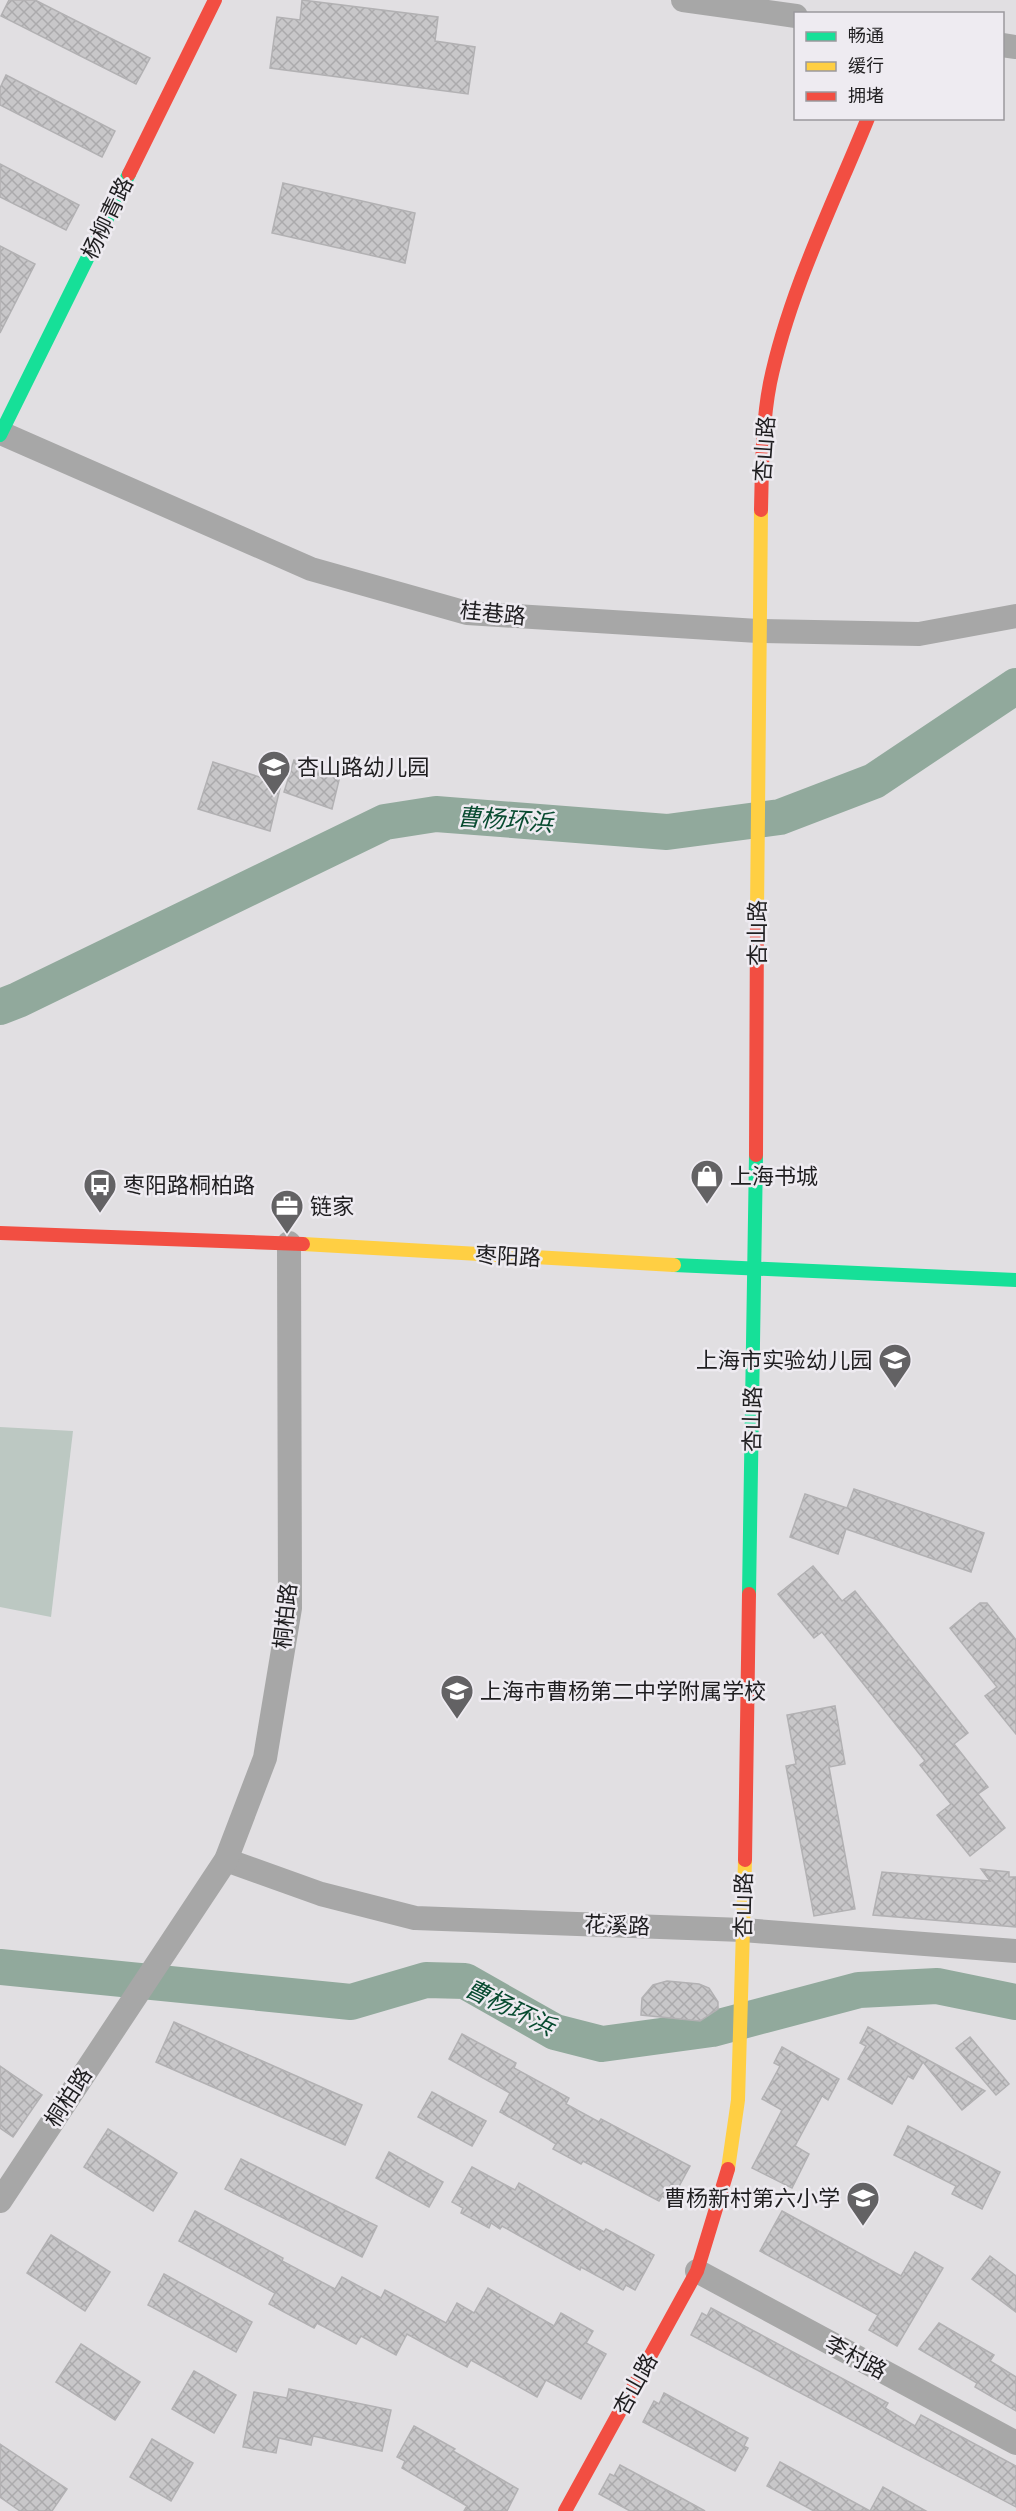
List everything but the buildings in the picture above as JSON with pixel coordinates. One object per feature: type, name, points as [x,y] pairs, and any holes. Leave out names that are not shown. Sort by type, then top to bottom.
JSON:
[{"type":"street","name":"杨柳青路","points":[[1,434],[215,0]]},
{"type":"street","points":[[683,0],[794,16]]},
{"type":"street","name":"杏山路","points":[[565,2511],[697,2271],[726,2179],[738,2100],[742,2002],[755,1269],[758,631],[762,457],[770,384],[788,314],[867,120]]},
{"type":"street","name":"桂巷路","points":[[1,434],[310,569],[467,613],[758,631],[919,634],[1016,616]]},
{"type":"street","name":"枣阳路","points":[[0,1233],[289,1243],[755,1269],[1016,1280]]},
{"type":"street","name":"桐柏路","points":[[0,2201],[226,1860],[265,1758],[290,1608],[289,1243]]},
{"type":"street","name":"花溪路","points":[[226,1860],[321,1894],[415,1918],[743,1930],[1016,1952]]},
{"type":"street","name":"李村路","points":[[697,2271],[1016,2443]]},
{"type":"shaded area","points":[[0,1427],[73,1431],[51,1617],[0,1607]]},
{"type":"waterway","name":"曹杨环浜","points":[[0,1007],[385,822],[436,814],[667,832],[780,817],[874,781],[1016,686]]},
{"type":"waterway","name":"曹杨环浜","points":[[0,1967],[351,2002],[426,1980],[465,1981],[555,2032],[602,2044],[712,2029],[859,1990],[937,1986],[1016,2002]]},
{"type":"traffic: fast","points":[[0,435],[129,174]]},
{"type":"traffic: fast","points":[[749,1594],[756,1155]]},
{"type":"traffic: fast","points":[[674,1265],[1016,1280]]},
{"type":"traffic: slow","points":[[757,912],[761,510]]},
{"type":"traffic: slow","points":[[303,1244],[674,1265]]},
{"type":"traffic: slow","points":[[728,2169],[738,2100],[745,1860]]},
{"type":"traffic: jam","points":[[129,174],[215,0]]},
{"type":"traffic: jam","points":[[761,510],[765,414],[778,349],[800,282],[867,120]]},
{"type":"traffic: jam","points":[[756,1155],[757,912]]},
{"type":"traffic: jam","points":[[0,1233],[303,1244]]},
{"type":"traffic: jam","points":[[745,1860],[749,1594]]},
{"type":"traffic: jam","points":[[565,2511],[697,2271],[728,2169]]},
{"type":"place","name":"杏山路幼儿园","points":[[274,796]]},
{"type":"place","name":"上海书城","points":[[707,1205]]},
{"type":"place","name":"枣阳路桐柏路","points":[[100,1214]]},
{"type":"place","name":"链家","points":[[287,1235]]},
{"type":"place","name":"上海市实验幼儿园","points":[[895,1389]]},
{"type":"place","name":"上海市曹杨第二中学附属学校","points":[[457,1720]]},
{"type":"place","name":"曹杨新村第六小学","points":[[863,2227]]}]
